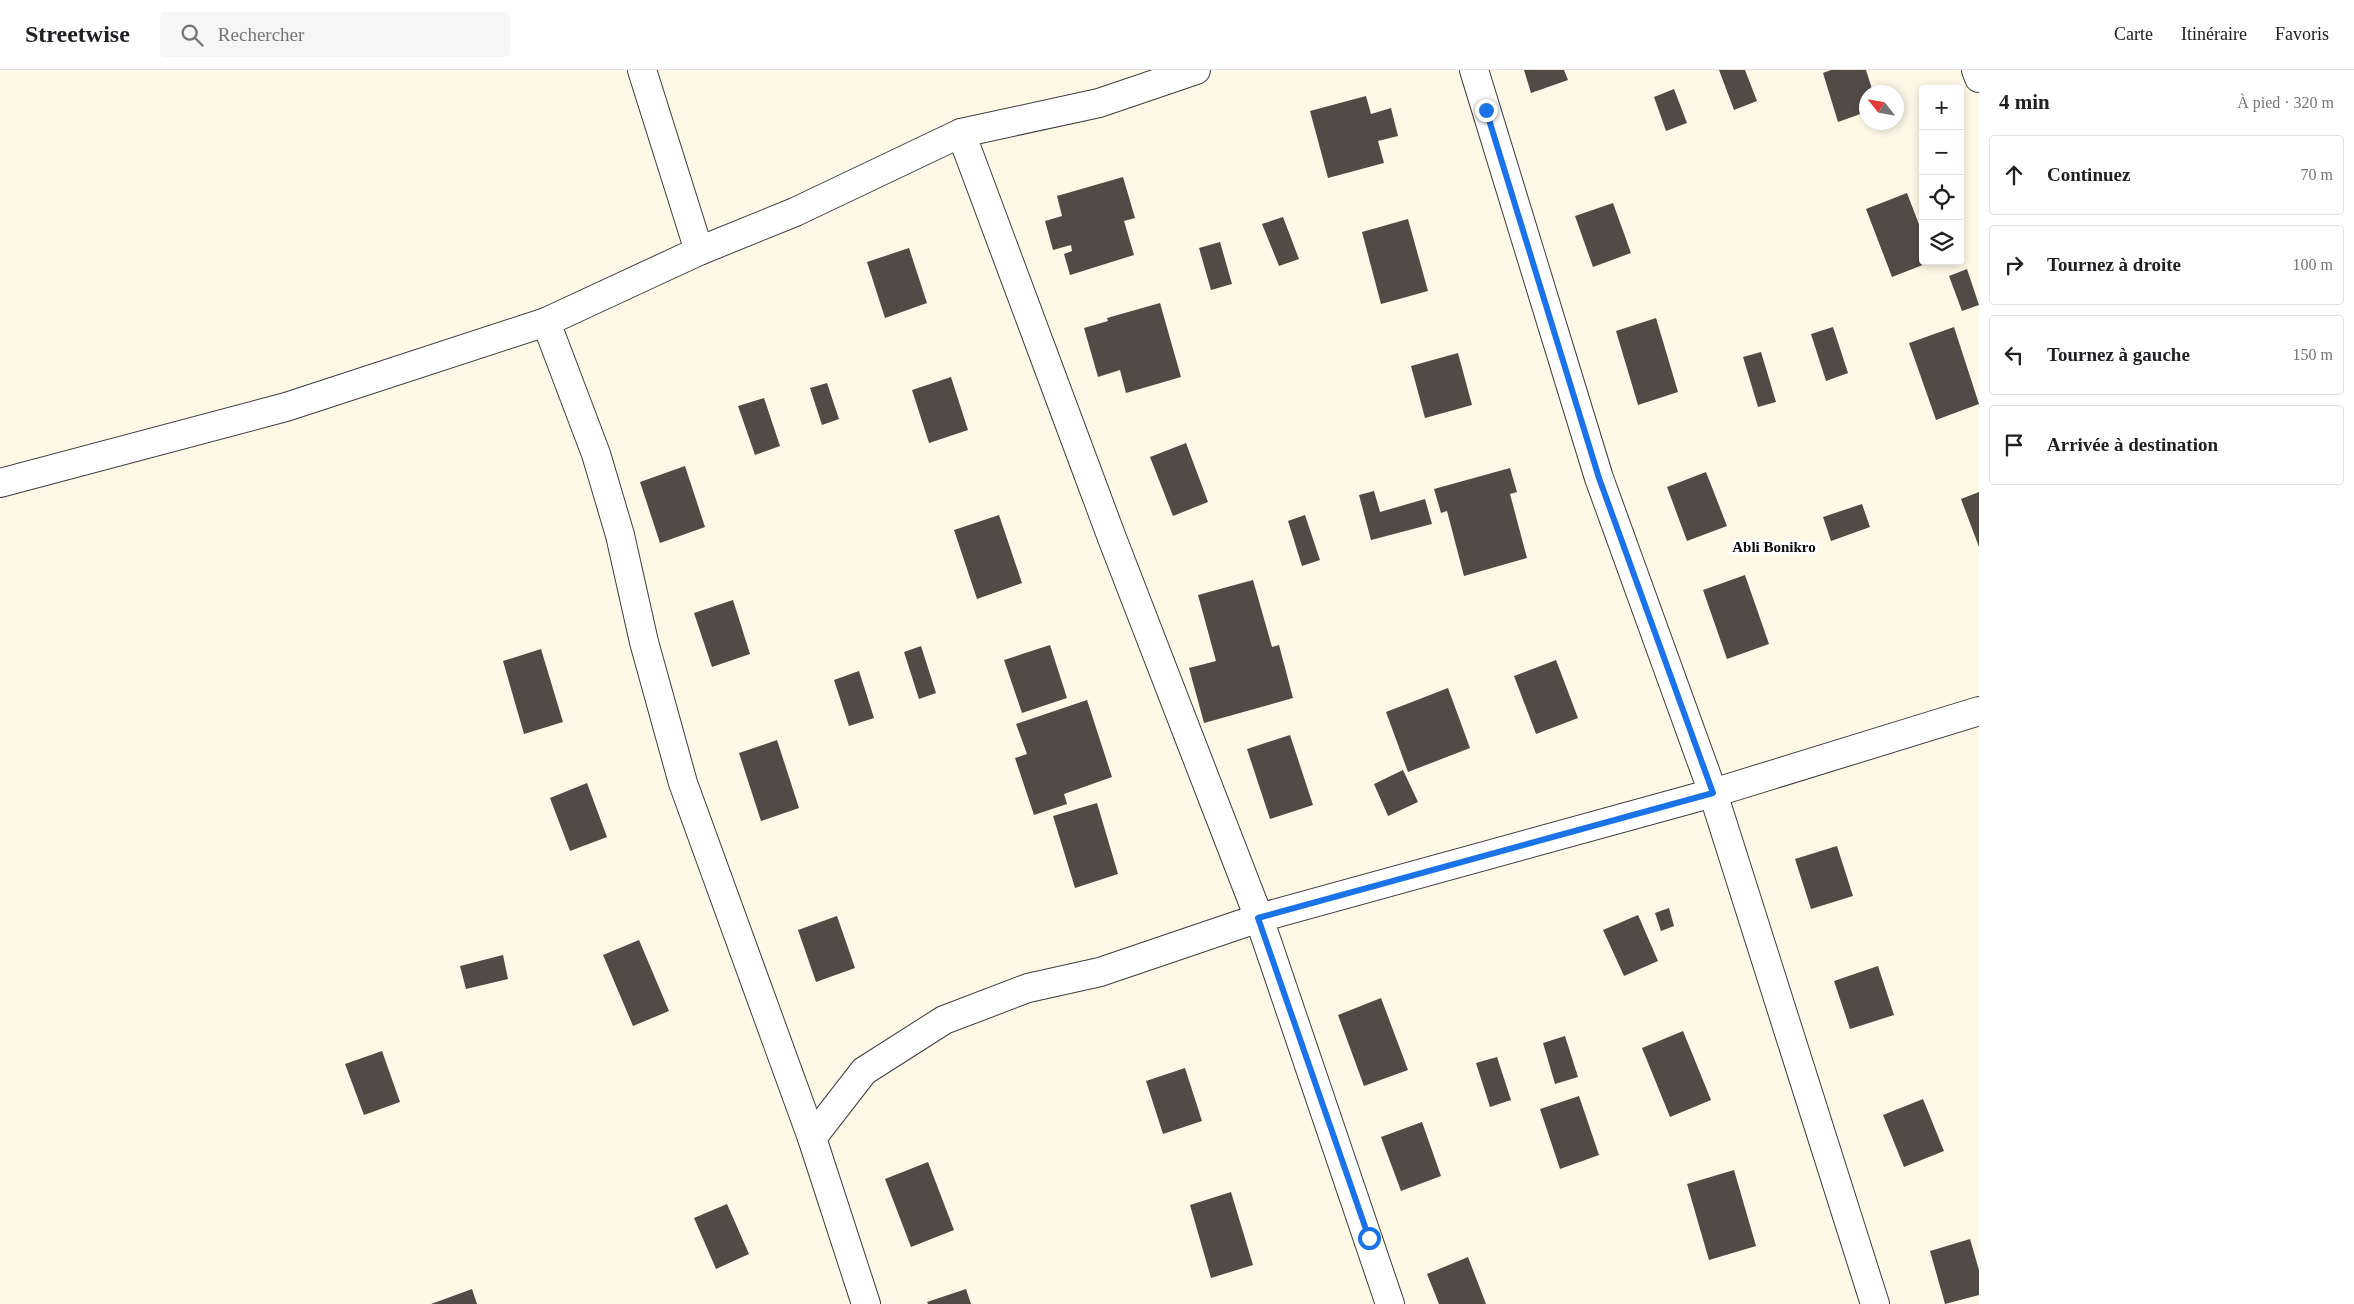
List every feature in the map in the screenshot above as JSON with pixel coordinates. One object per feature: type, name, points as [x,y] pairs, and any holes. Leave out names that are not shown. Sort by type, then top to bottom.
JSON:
[{"type":"street","points":[[642,70],[699,251]]},
{"type":"street","points":[[0,483],[286,407],[546,322],[699,251],[794,212],[961,133],[1099,103],[1196,70]]},
{"type":"street","points":[[1474,70],[1599,478],[1713,793],[1875,1304]]},
{"type":"street","points":[[1976,70],[1979,78]]},
{"type":"street","points":[[961,133],[1112,538],[1258,918],[1390,1304]]},
{"type":"street","points":[[546,322],[596,454],[620,535],[644,642],[683,783],[812,1138],[866,1304]]},
{"type":"street","points":[[812,1138],[864,1071],[944,1020],[1028,988],[1100,972],[1258,918],[1713,793],[1979,711]]},
{"type":"building","points":[[1524,70],[1564,70],[1568,80],[1531,93]]},
{"type":"building","points":[[1719,70],[1745,70],[1757,101],[1734,110]]},
{"type":"building","points":[[1831,70],[1866,70],[1871,85],[1859,85],[1859,114],[1838,122],[1823,73]]},
{"type":"building","points":[[1674,89],[1687,123],[1666,131],[1654,97]]},
{"type":"building","points":[[1366,96],[1371,114],[1391,108],[1398,136],[1378,141],[1384,163],[1328,178],[1310,111]]},
{"type":"building","points":[[1123,177],[1135,218],[1124,221],[1134,255],[1070,275],[1064,254],[1072,251],[1071,245],[1053,250],[1045,221],[1062,216],[1057,196]]},
{"type":"building","points":[[1907,193],[1919,224],[1919,265],[1923,265],[1892,277],[1866,209]]},
{"type":"building","points":[[1613,203],[1631,253],[1593,267],[1575,216]]},
{"type":"building","points":[[1283,217],[1299,259],[1279,266],[1262,224]]},
{"type":"building","points":[[1408,219],[1428,291],[1381,304],[1362,232]]},
{"type":"building","points":[[1220,242],[1232,284],[1211,290],[1199,248]]},
{"type":"building","points":[[909,248],[927,303],[885,318],[867,262]]},
{"type":"building","points":[[1967,269],[1979,305],[1962,311],[1949,276]]},
{"type":"building","points":[[1160,303],[1181,377],[1126,393],[1120,370],[1098,377],[1084,328],[1108,321],[1107,318]]},
{"type":"building","points":[[1656,318],[1678,392],[1638,405],[1616,331]]},
{"type":"building","points":[[1833,327],[1848,373],[1826,381],[1811,334]]},
{"type":"building","points":[[1954,327],[1979,404],[1936,420],[1909,343]]},
{"type":"building","points":[[1761,352],[1776,402],[1758,407],[1743,357]]},
{"type":"building","points":[[1458,353],[1472,405],[1425,418],[1411,366]]},
{"type":"building","points":[[951,377],[968,430],[929,443],[912,390]]},
{"type":"building","points":[[827,383],[839,419],[822,425],[810,388]]},
{"type":"building","points":[[764,398],[780,446],[755,455],[738,406]]},
{"type":"building","points":[[1186,443],[1208,502],[1173,516],[1150,457]]},
{"type":"building","points":[[685,466],[705,527],[660,543],[640,482]]},
{"type":"building","points":[[1510,468],[1517,492],[1510,494],[1527,558],[1464,576],[1447,511],[1441,513],[1434,489]]},
{"type":"building","points":[[1706,472],[1727,526],[1687,541],[1667,487]]},
{"type":"building","points":[[1374,491],[1380,512],[1425,499],[1432,524],[1371,540],[1359,495]]},
{"type":"building","points":[[1979,492],[1979,547],[1961,499]]},
{"type":"building","points":[[1862,504],[1870,527],[1831,541],[1823,517]]},
{"type":"building","points":[[999,515],[1022,583],[977,599],[954,530]]},
{"type":"building","points":[[1305,515],[1320,560],[1302,566],[1288,521]]},
{"type":"building","points":[[1745,575],[1769,644],[1727,659],[1703,590]]},
{"type":"building","points":[[1253,580],[1272,647],[1279,645],[1293,698],[1204,723],[1189,668],[1216,661],[1198,595]]},
{"type":"building","points":[[733,600],[750,654],[712,667],[694,613]]},
{"type":"building","points":[[1050,645],[1067,698],[1022,713],[1004,660]]},
{"type":"building","points":[[921,646],[936,693],[919,699],[904,652]]},
{"type":"building","points":[[541,649],[563,722],[524,734],[503,661]]},
{"type":"building","points":[[1556,660],[1578,718],[1536,734],[1514,676]]},
{"type":"building","points":[[859,671],[874,718],[849,726],[834,680]]},
{"type":"building","points":[[1448,688],[1470,748],[1408,772],[1386,712]]},
{"type":"building","points":[[1087,700],[1112,777],[1064,794],[1067,804],[1034,815],[1015,758],[1027,754],[1016,724]]},
{"type":"building","points":[[1290,735],[1313,805],[1270,819],[1247,749]]},
{"type":"building","points":[[777,740],[799,808],[761,821],[739,753]]},
{"type":"building","points":[[1403,770],[1418,802],[1388,816],[1374,784]]},
{"type":"building","points":[[587,783],[607,837],[570,851],[550,798]]},
{"type":"building","points":[[1097,803],[1118,874],[1075,888],[1053,816]]},
{"type":"building","points":[[1837,846],[1853,896],[1811,909],[1795,859]]},
{"type":"building","points":[[1669,908],[1674,926],[1661,931],[1655,913]]},
{"type":"building","points":[[1638,915],[1658,961],[1624,976],[1603,930]]},
{"type":"building","points":[[837,916],[855,968],[816,982],[798,930]]},
{"type":"building","points":[[639,940],[669,1011],[633,1026],[603,955]]},
{"type":"building","points":[[503,955],[508,979],[466,989],[460,966]]},
{"type":"building","points":[[1878,966],[1894,1015],[1850,1029],[1834,981]]},
{"type":"building","points":[[1381,998],[1408,1070],[1364,1086],[1338,1015]]},
{"type":"building","points":[[1683,1031],[1711,1100],[1670,1117],[1642,1048]]},
{"type":"building","points":[[1565,1036],[1578,1077],[1555,1084],[1543,1043]]},
{"type":"building","points":[[382,1051],[400,1102],[364,1115],[345,1064]]},
{"type":"building","points":[[1497,1057],[1511,1100],[1490,1107],[1476,1063]]},
{"type":"building","points":[[1185,1068],[1202,1121],[1163,1134],[1146,1081]]},
{"type":"building","points":[[1579,1096],[1599,1155],[1560,1169],[1540,1109]]},
{"type":"building","points":[[1923,1099],[1944,1151],[1904,1167],[1883,1115]]},
{"type":"building","points":[[1422,1122],[1441,1176],[1401,1191],[1381,1137]]},
{"type":"building","points":[[928,1162],[954,1230],[911,1247],[885,1179]]},
{"type":"building","points":[[1734,1170],[1756,1246],[1709,1260],[1687,1184]]},
{"type":"building","points":[[1231,1192],[1253,1265],[1211,1278],[1190,1205]]},
{"type":"building","points":[[727,1204],[749,1254],[716,1269],[694,1218]]},
{"type":"building","points":[[1970,1239],[1979,1270],[1979,1295],[1945,1304],[1930,1251]]},
{"type":"building","points":[[1468,1257],[1486,1304],[1439,1304],[1427,1274]]},
{"type":"building","points":[[472,1289],[477,1304],[431,1304]]},
{"type":"building","points":[[966,1289],[971,1304],[928,1304],[927,1302]]},
{"type":"district","name":"Abli Bonikro","points":[[1774,547]]},
{"type":"route","points":[[1369,1238],[1258,918],[1713,793],[1599,478],[1486,110]]}]
